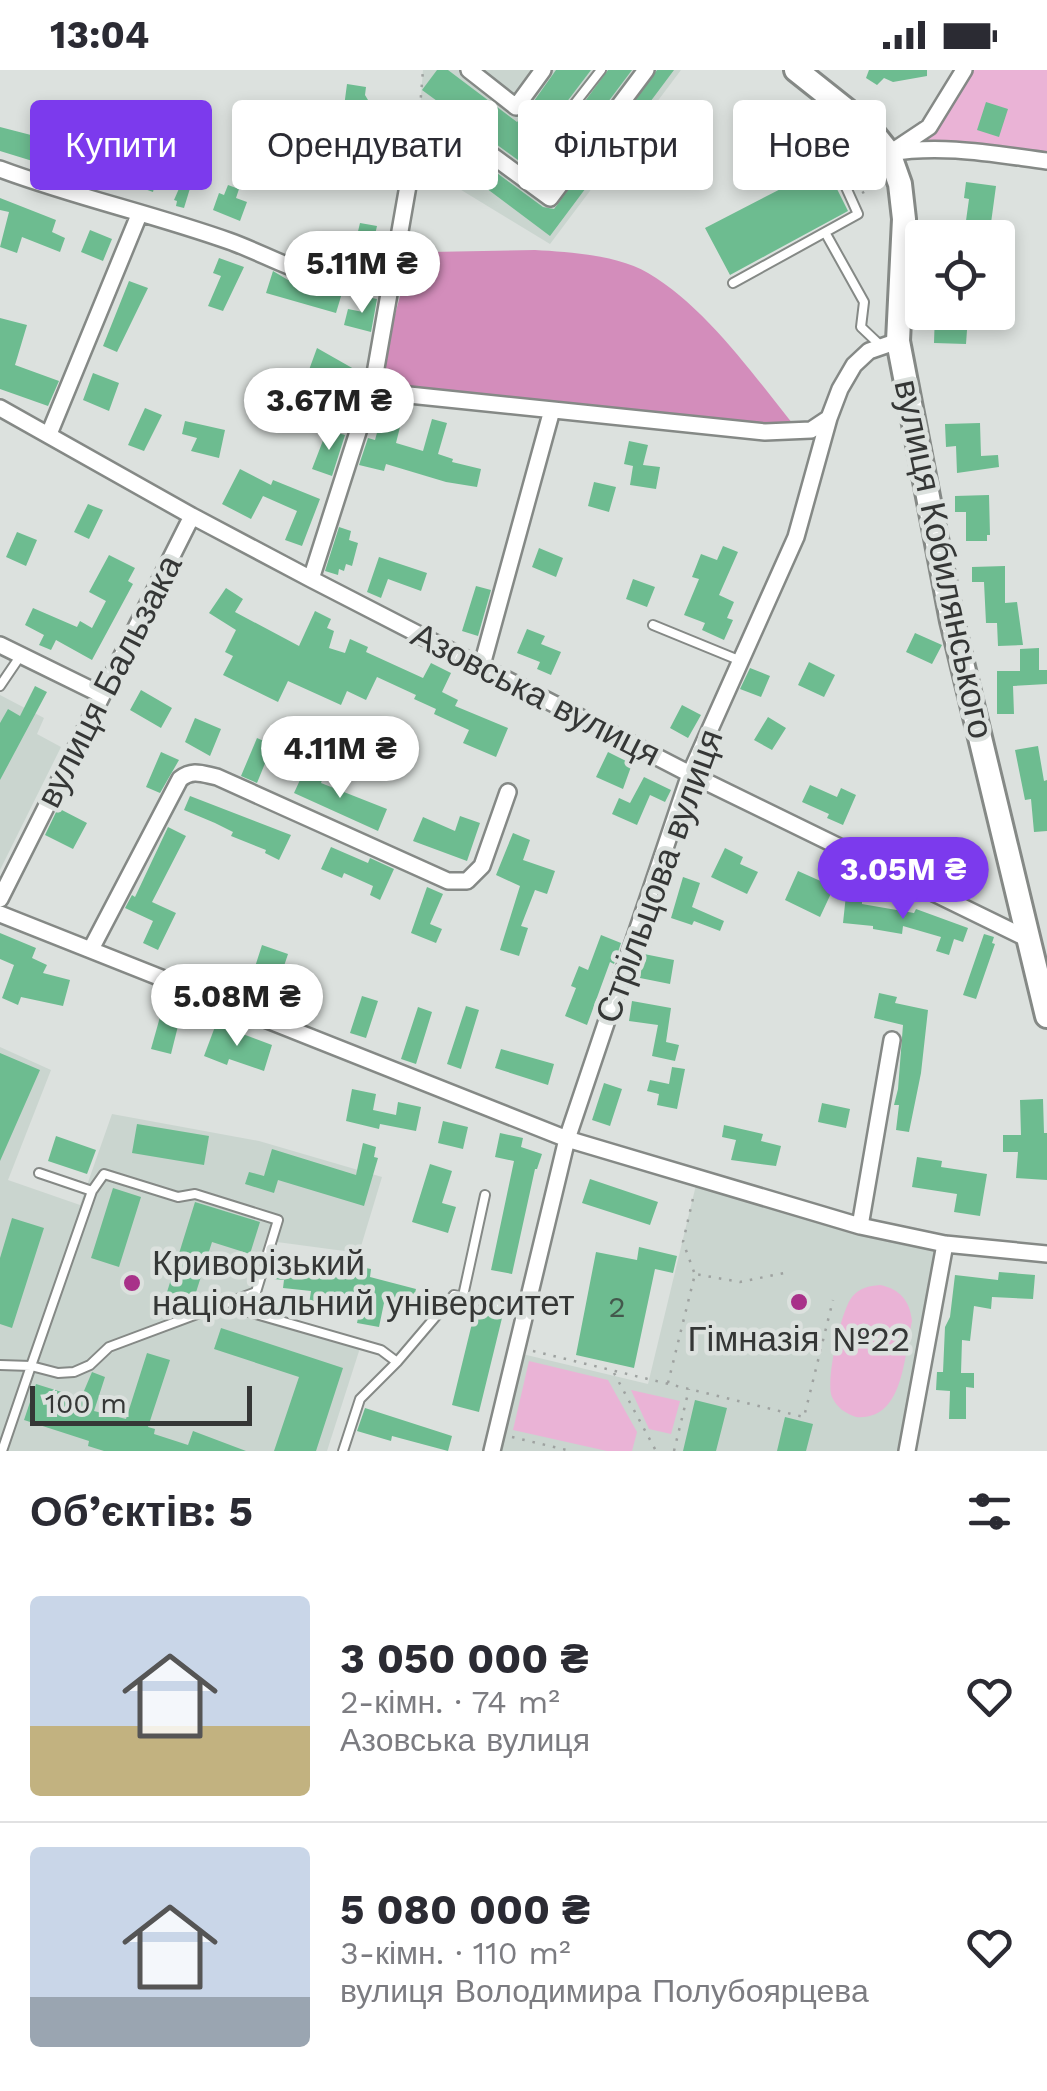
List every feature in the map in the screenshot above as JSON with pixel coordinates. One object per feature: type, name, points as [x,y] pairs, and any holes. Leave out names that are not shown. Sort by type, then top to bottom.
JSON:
[{"type":"main road","points":[[796,70],[834,100]]},
{"type":"main road","name":"вулиця Кобилянського","points":[[886,172],[904,218],[889,343],[1047,1016]]},
{"type":"street","points":[[476,72],[516,107],[543,70]]},
{"type":"street","points":[[498,160],[550,198],[646,70]]},
{"type":"street","points":[[886,162],[929,127],[964,70]]},
{"type":"street","points":[[886,163],[924,148],[956,148],[1047,162]]},
{"type":"street","points":[[0,169],[228,241],[299,270],[343,281],[368,280],[396,267]]},
{"type":"street","points":[[311,579],[373,385],[408,190]]},
{"type":"street","points":[[50,434],[139,215]]},
{"type":"street","name":"Стрільцова вулиця","points":[[492,1451],[567,1138],[690,774],[796,537],[829,418],[847,376],[862,357],[889,343]]},
{"type":"street","points":[[373,385],[409,396],[765,432],[810,430],[829,418]]},
{"type":"street","name":"Азовська вулиця","points":[[0,408],[311,579],[690,774],[1030,940]]},
{"type":"street","points":[[482,665],[552,410]]},
{"type":"street","name":"вулиця Бальзака","points":[[0,899],[192,516]]},
{"type":"street","points":[[0,644],[100,694]]},
{"type":"street","points":[[90,949],[156,820],[186,774],[217,777],[448,880],[468,881],[482,866],[508,792]]},
{"type":"street","points":[[0,914],[567,1138],[860,1226],[945,1244],[1047,1254]]},
{"type":"street","points":[[860,1226],[892,1040]]},
{"type":"street","points":[[907,1451],[945,1244]]},
{"type":"lane","points":[[516,107],[551,134],[601,70]]},
{"type":"lane","points":[[820,100],[821,90]]},
{"type":"lane","points":[[734,283],[855,218],[858,214],[848,190]]},
{"type":"lane","points":[[826,234],[864,302],[860,327],[889,343]]},
{"type":"lane","points":[[653,626],[741,661]]},
{"type":"lane","points":[[0,686],[21,654]]},
{"type":"lane","points":[[39,1173],[92,1191]]},
{"type":"lane","points":[[2,1451],[92,1191],[104,1174],[178,1197],[196,1194],[278,1220],[249,1312],[381,1350],[398,1362]]},
{"type":"lane","points":[[462,1296],[485,1195]]},
{"type":"lane","points":[[0,1366],[74,1372],[90,1365],[109,1347],[256,1292]]},
{"type":"lane","points":[[344,1451],[360,1399],[398,1362],[454,1294],[526,1310]]},
{"type":"path","points":[[420,100],[422,70]]},
{"type":"path","points":[[852,199],[860,190]]},
{"type":"path","points":[[886,190],[887,200]]},
{"type":"path","points":[[667,1384],[695,1274],[683,1242],[698,1178]]},
{"type":"path","points":[[695,1274],[740,1282],[784,1273]]},
{"type":"path","points":[[517,1348],[804,1418],[833,1300]]},
{"type":"path","points":[[613,1371],[656,1451]]},
{"type":"path","points":[[674,1451],[689,1389]]},
{"type":"path","points":[[496,1433],[569,1451]]},
{"type":"shaded area","points":[[423,70],[681,70],[658,100],[518,100],[518,190],[591,190],[550,244],[461,190],[498,190],[498,100],[421,100]]},
{"type":"shaded area","points":[[964,70],[1047,70],[1047,161],[923,148],[913,139]]},
{"type":"shaded area","points":[[535,250],[622,262],[669,287],[710,324],[797,429],[547,408],[393,385],[378,376],[407,271],[430,252]]},
{"type":"shaded area","points":[[0,695],[44,718],[37,734],[61,747],[0,870]]},
{"type":"shaded area","name":"Криворізький національний університет","points":[[0,1047],[51,1070],[8,1180],[80,1205],[112,1114],[259,1141],[382,1177],[359,1253],[277,1242],[255,1317],[360,1348],[327,1451],[0,1451]]},
{"type":"shaded area","name":"Гімназія №22","points":[[696,1185],[856,1233],[939,1252],[903,1451],[492,1451],[514,1352],[648,1384]]},
{"type":"shaded area","points":[[880,1285],[898,1293],[909,1308],[912,1321],[907,1351],[893,1398],[884,1409],[856,1417],[842,1410],[832,1397],[835,1346],[852,1297],[865,1288]]},
{"type":"shaded area","points":[[529,1361],[608,1380],[637,1432],[632,1451],[607,1451],[513,1430]]},
{"type":"shaded area","points":[[631,1390],[680,1401],[671,1434],[649,1429]]},
{"type":"building","points":[[437,70],[448,70],[488,100],[436,100],[422,90]]},
{"type":"building","points":[[556,70],[591,70],[568,100],[535,100]]},
{"type":"building","points":[[608,70],[632,70],[610,100],[586,100]]},
{"type":"building","points":[[657,70],[674,70],[652,100],[635,100]]},
{"type":"building","points":[[869,70],[927,70],[927,76],[893,82],[884,78],[877,85],[866,78]]},
{"type":"building","points":[[347,84],[366,87],[368,100],[345,100]]},
{"type":"building","points":[[986,102],[1008,109],[999,137],[977,130]]},
{"type":"building","points":[[498,108],[518,121],[518,160],[498,145]]},
{"type":"building","points":[[0,127],[30,135],[30,160],[0,151]]},
{"type":"building","points":[[498,174],[543,207],[554,209],[568,190],[584,190],[550,236],[489,190],[498,190]]},
{"type":"building","points":[[966,182],[996,186],[991,220],[966,220],[969,199],[964,198]]},
{"type":"building","points":[[228,185],[239,190],[236,198],[247,202],[240,221],[213,210],[219,193],[224,195]]},
{"type":"building","points":[[178,190],[189,190],[184,208],[176,206]]},
{"type":"building","points":[[779,190],[838,190],[848,211],[730,275],[705,228]]},
{"type":"building","points":[[0,198],[56,220],[52,232],[65,238],[60,252],[22,237],[17,253],[0,247],[9,212],[0,210]]},
{"type":"building","points":[[360,223],[377,226],[368,266],[347,260]]},
{"type":"building","points":[[90,230],[112,239],[103,261],[81,252]]},
{"type":"building","points":[[219,258],[244,267],[223,311],[208,306],[221,276],[213,273]]},
{"type":"building","points":[[273,271],[288,280],[342,293],[336,313],[266,293]]},
{"type":"building","points":[[129,281],[148,288],[117,352],[103,346]]},
{"type":"building","points":[[367,297],[377,299],[371,332],[344,325],[348,309],[363,312]]},
{"type":"building","points":[[0,318],[27,325],[15,365],[59,381],[48,406],[0,389]]},
{"type":"building","points":[[934,330],[967,330],[966,344],[934,343]]},
{"type":"building","points":[[317,348],[361,373],[350,404],[324,393],[318,408],[298,400]]},
{"type":"building","points":[[93,373],[119,383],[109,411],[83,400]]},
{"type":"building","points":[[145,408],[162,415],[144,451],[128,445]]},
{"type":"building","points":[[382,414],[402,419],[396,443],[423,451],[432,419],[447,423],[438,454],[481,469],[477,487],[386,464],[384,471],[359,465],[368,438],[375,440]]},
{"type":"building","points":[[185,421],[225,430],[219,458],[191,451],[197,438],[182,434]]},
{"type":"building","points":[[980,423],[981,456],[998,455],[999,467],[957,473],[956,446],[946,447],[945,424]]},
{"type":"building","points":[[327,430],[345,435],[332,476],[312,469]]},
{"type":"building","points":[[629,441],[648,445],[643,465],[660,467],[656,489],[630,485],[633,466],[624,464]]},
{"type":"building","points":[[240,469],[271,485],[273,480],[320,499],[302,546],[285,540],[297,511],[263,496],[251,519],[222,504]]},
{"type":"building","points":[[594,482],[616,487],[609,512],[588,506]]},
{"type":"building","points":[[989,495],[987,541],[966,541],[966,512],[955,512],[955,496]]},
{"type":"building","points":[[88,504],[103,510],[89,539],[74,532]]},
{"type":"building","points":[[339,527],[351,531],[349,540],[358,543],[352,566],[346,564],[338,575],[325,571]]},
{"type":"building","points":[[17,532],[37,540],[26,566],[6,557]]},
{"type":"building","points":[[723,546],[738,552],[719,595],[734,602],[727,618],[733,620],[724,640],[702,630],[705,623],[684,615],[699,579],[692,577],[701,554],[717,560]]},
{"type":"building","points":[[539,548],[563,558],[556,577],[532,567]]},
{"type":"building","points":[[109,555],[135,568],[128,581],[133,584],[92,660],[56,640],[51,650],[39,645],[44,635],[25,625],[33,608],[77,627],[80,621],[92,628],[106,601],[89,592]]},
{"type":"building","points":[[379,557],[427,573],[421,591],[388,579],[381,598],[367,592]]},
{"type":"building","points":[[1005,566],[1005,603],[1017,602],[1023,645],[998,646],[997,623],[986,623],[984,582],[972,582],[972,567]]},
{"type":"building","points":[[633,579],[655,587],[647,607],[626,599]]},
{"type":"building","points":[[476,586],[491,590],[478,636],[462,631]]},
{"type":"building","points":[[226,588],[243,599],[235,612],[299,646],[315,611],[331,619],[327,628],[334,631],[329,648],[345,653],[350,639],[368,647],[366,652],[423,678],[431,663],[451,673],[442,692],[458,700],[455,706],[508,728],[496,757],[463,743],[469,730],[434,714],[436,709],[414,699],[416,695],[377,677],[366,700],[347,691],[341,705],[288,681],[278,702],[223,675],[233,656],[225,652],[236,630],[209,613]]},
{"type":"building","points":[[527,629],[545,636],[541,644],[561,652],[551,675],[537,669],[540,662],[517,653]]},
{"type":"building","points":[[915,633],[942,645],[932,664],[906,652]]},
{"type":"building","points":[[1039,648],[1039,670],[1047,670],[1047,684],[1013,686],[1014,714],[997,714],[997,671],[1020,671],[1020,649]]},
{"type":"building","points":[[809,662],[835,675],[824,697],[798,685]]},
{"type":"building","points":[[750,668],[770,676],[761,697],[740,689]]},
{"type":"building","points":[[35,686],[47,692],[0,780],[0,723],[8,709],[20,716]]},
{"type":"building","points":[[141,690],[172,708],[161,728],[130,710]]},
{"type":"building","points":[[682,705],[701,715],[688,738],[670,728]]},
{"type":"building","points":[[768,717],[786,728],[772,750],[754,740]]},
{"type":"building","points":[[195,718],[221,729],[210,756],[185,742]]},
{"type":"building","points":[[257,738],[284,750],[287,742],[307,751],[298,770],[268,756],[257,783],[241,776]]},
{"type":"building","points":[[1038,746],[1044,781],[1047,780],[1047,831],[1034,832],[1031,799],[1025,800],[1015,750]]},
{"type":"building","points":[[161,752],[179,760],[160,793],[146,787]]},
{"type":"building","points":[[608,752],[632,764],[623,789],[596,777]]},
{"type":"building","points":[[305,769],[323,777],[321,783],[387,809],[378,831],[294,793]]},
{"type":"building","points":[[644,777],[671,790],[665,802],[650,795],[637,825],[612,814],[619,798],[630,803]]},
{"type":"building","points":[[810,785],[837,797],[841,788],[856,795],[843,825],[802,802]]},
{"type":"building","points":[[190,796],[291,835],[279,860],[266,850],[231,836],[233,832],[184,810]]},
{"type":"building","points":[[58,808],[87,823],[73,849],[45,835]]},
{"type":"building","points":[[460,816],[480,823],[467,861],[413,841],[423,817],[455,831]]},
{"type":"building","points":[[168,827],[186,836],[152,902],[176,913],[158,950],[143,943],[153,921],[125,908],[132,895],[135,897]]},
{"type":"building","points":[[513,833],[530,840],[523,860],[555,871],[547,894],[535,890],[521,926],[528,928],[519,956],[500,950],[520,886],[496,875]]},
{"type":"building","points":[[331,847],[394,869],[380,900],[370,895],[373,886],[344,873],[342,878],[321,869]]},
{"type":"building","points":[[725,848],[743,857],[740,864],[758,872],[747,894],[711,877]]},
{"type":"building","points":[[798,871],[834,887],[820,917],[785,900]]},
{"type":"building","points":[[683,877],[700,883],[692,907],[724,921],[720,931],[671,918]]},
{"type":"building","points":[[427,887],[443,894],[430,924],[442,929],[436,943],[411,933]]},
{"type":"building","points":[[846,895],[862,896],[862,904],[914,913],[916,909],[968,928],[963,942],[954,939],[949,955],[936,951],[941,937],[903,926],[902,934],[843,923]]},
{"type":"building","points":[[0,933],[36,948],[32,958],[47,965],[43,973],[70,980],[63,1006],[21,997],[18,1005],[2,998],[14,965],[0,959]]},
{"type":"building","points":[[984,934],[994,937],[995,944],[976,999],[963,995]]},
{"type":"building","points":[[601,935],[621,943],[587,1025],[565,1016],[576,988],[571,986],[579,966],[588,970]]},
{"type":"building","points":[[262,945],[288,954],[284,966],[279,964],[268,999],[247,992]]},
{"type":"building","points":[[644,954],[674,960],[670,984],[640,978]]},
{"type":"building","points":[[298,980],[318,987],[310,1013],[289,1007]]},
{"type":"building","points":[[879,993],[897,997],[895,1003],[928,1010],[909,1132],[896,1130],[899,1105],[894,1105],[903,1025],[874,1018]]},
{"type":"building","points":[[362,996],[378,1001],[366,1038],[350,1033]]},
{"type":"building","points":[[632,1001],[671,1008],[666,1042],[679,1045],[675,1061],[652,1056],[658,1025],[629,1021]]},
{"type":"building","points":[[466,1006],[479,1010],[461,1069],[447,1064]]},
{"type":"building","points":[[418,1007],[432,1012],[416,1064],[401,1059]]},
{"type":"building","points":[[160,1017],[179,1022],[171,1054],[151,1049]]},
{"type":"building","points":[[216,1024],[272,1045],[264,1071],[229,1059],[227,1065],[204,1056]]},
{"type":"building","points":[[501,1049],[554,1064],[548,1085],[495,1068]]},
{"type":"building","points":[[0,1053],[40,1070],[0,1161]]},
{"type":"building","points":[[672,1067],[685,1069],[677,1109],[657,1105],[659,1094],[647,1091],[650,1080],[669,1084]]},
{"type":"building","points":[[604,1083],[622,1089],[610,1126],[592,1120]]},
{"type":"building","points":[[352,1089],[376,1094],[373,1110],[396,1115],[398,1102],[421,1107],[416,1131],[380,1124],[379,1129],[346,1121]]},
{"type":"building","points":[[1043,1099],[1047,1180],[1016,1178],[1018,1152],[1003,1152],[1003,1135],[1021,1135],[1020,1100]]},
{"type":"building","points":[[822,1103],[850,1109],[846,1128],[818,1122]]},
{"type":"building","points":[[443,1121],[468,1127],[463,1149],[438,1143]]},
{"type":"building","points":[[137,1124],[209,1136],[204,1165],[132,1153]]},
{"type":"building","points":[[724,1125],[763,1134],[761,1141],[781,1146],[776,1166],[731,1160],[736,1140],[722,1137]]},
{"type":"building","points":[[500,1133],[523,1138],[521,1147],[542,1154],[535,1169],[512,1274],[491,1270],[514,1161],[495,1157]]},
{"type":"building","points":[[56,1136],[96,1150],[87,1174],[48,1161]]},
{"type":"building","points":[[363,1143],[376,1147],[374,1157],[378,1158],[364,1206],[278,1180],[274,1193],[245,1184],[249,1172],[264,1176],[272,1149],[356,1175]]},
{"type":"building","points":[[917,1157],[942,1161],[941,1167],[987,1174],[980,1216],[954,1212],[957,1194],[912,1187]]},
{"type":"building","points":[[430,1164],[452,1171],[442,1203],[456,1207],[448,1233],[412,1222]]},
{"type":"building","points":[[590,1179],[658,1202],[650,1225],[582,1203]]},
{"type":"building","points":[[113,1188],[141,1197],[119,1267],[91,1258]]},
{"type":"building","points":[[195,1202],[260,1222],[250,1254],[212,1242],[191,1308],[183,1311],[163,1305]]},
{"type":"building","points":[[12,1218],[44,1228],[12,1328],[0,1324],[0,1258]]},
{"type":"building","points":[[639,1247],[677,1256],[673,1273],[655,1269],[634,1368],[576,1355],[596,1252],[637,1260]]},
{"type":"building","points":[[276,1260],[332,1268],[333,1262],[371,1269],[370,1277],[416,1289],[411,1309],[384,1303],[379,1327],[357,1323],[361,1302],[322,1293],[319,1313],[308,1311],[311,1291],[283,1288],[284,1280],[273,1279]]},
{"type":"building","points":[[999,1272],[1035,1275],[1033,1299],[992,1297],[991,1309],[974,1306],[970,1341],[962,1340],[961,1373],[974,1373],[974,1388],[966,1387],[966,1419],[949,1419],[950,1391],[936,1390],[937,1372],[943,1372],[945,1327],[950,1317],[955,1275],[998,1280]]},
{"type":"building","points":[[475,1311],[502,1318],[479,1412],[452,1405]]},
{"type":"building","points":[[221,1328],[343,1368],[316,1451],[274,1451],[299,1377],[214,1349]]},
{"type":"building","points":[[147,1353],[170,1360],[148,1427],[155,1429],[154,1434],[188,1445],[193,1431],[246,1451],[104,1451],[88,1446],[89,1441],[24,1420],[36,1384],[81,1398],[92,1372],[105,1377],[94,1411],[126,1419]]},
{"type":"building","points":[[695,1400],[727,1408],[716,1451],[683,1451]]},
{"type":"building","points":[[365,1408],[452,1436],[448,1451],[357,1431]]},
{"type":"building","points":[[785,1417],[813,1424],[806,1451],[777,1451]]},
{"type":"place","name":"Криворізький національний університет","points":[[132,1283]]},
{"type":"place","name":"Гімназія №22","points":[[799,1302]]}]
